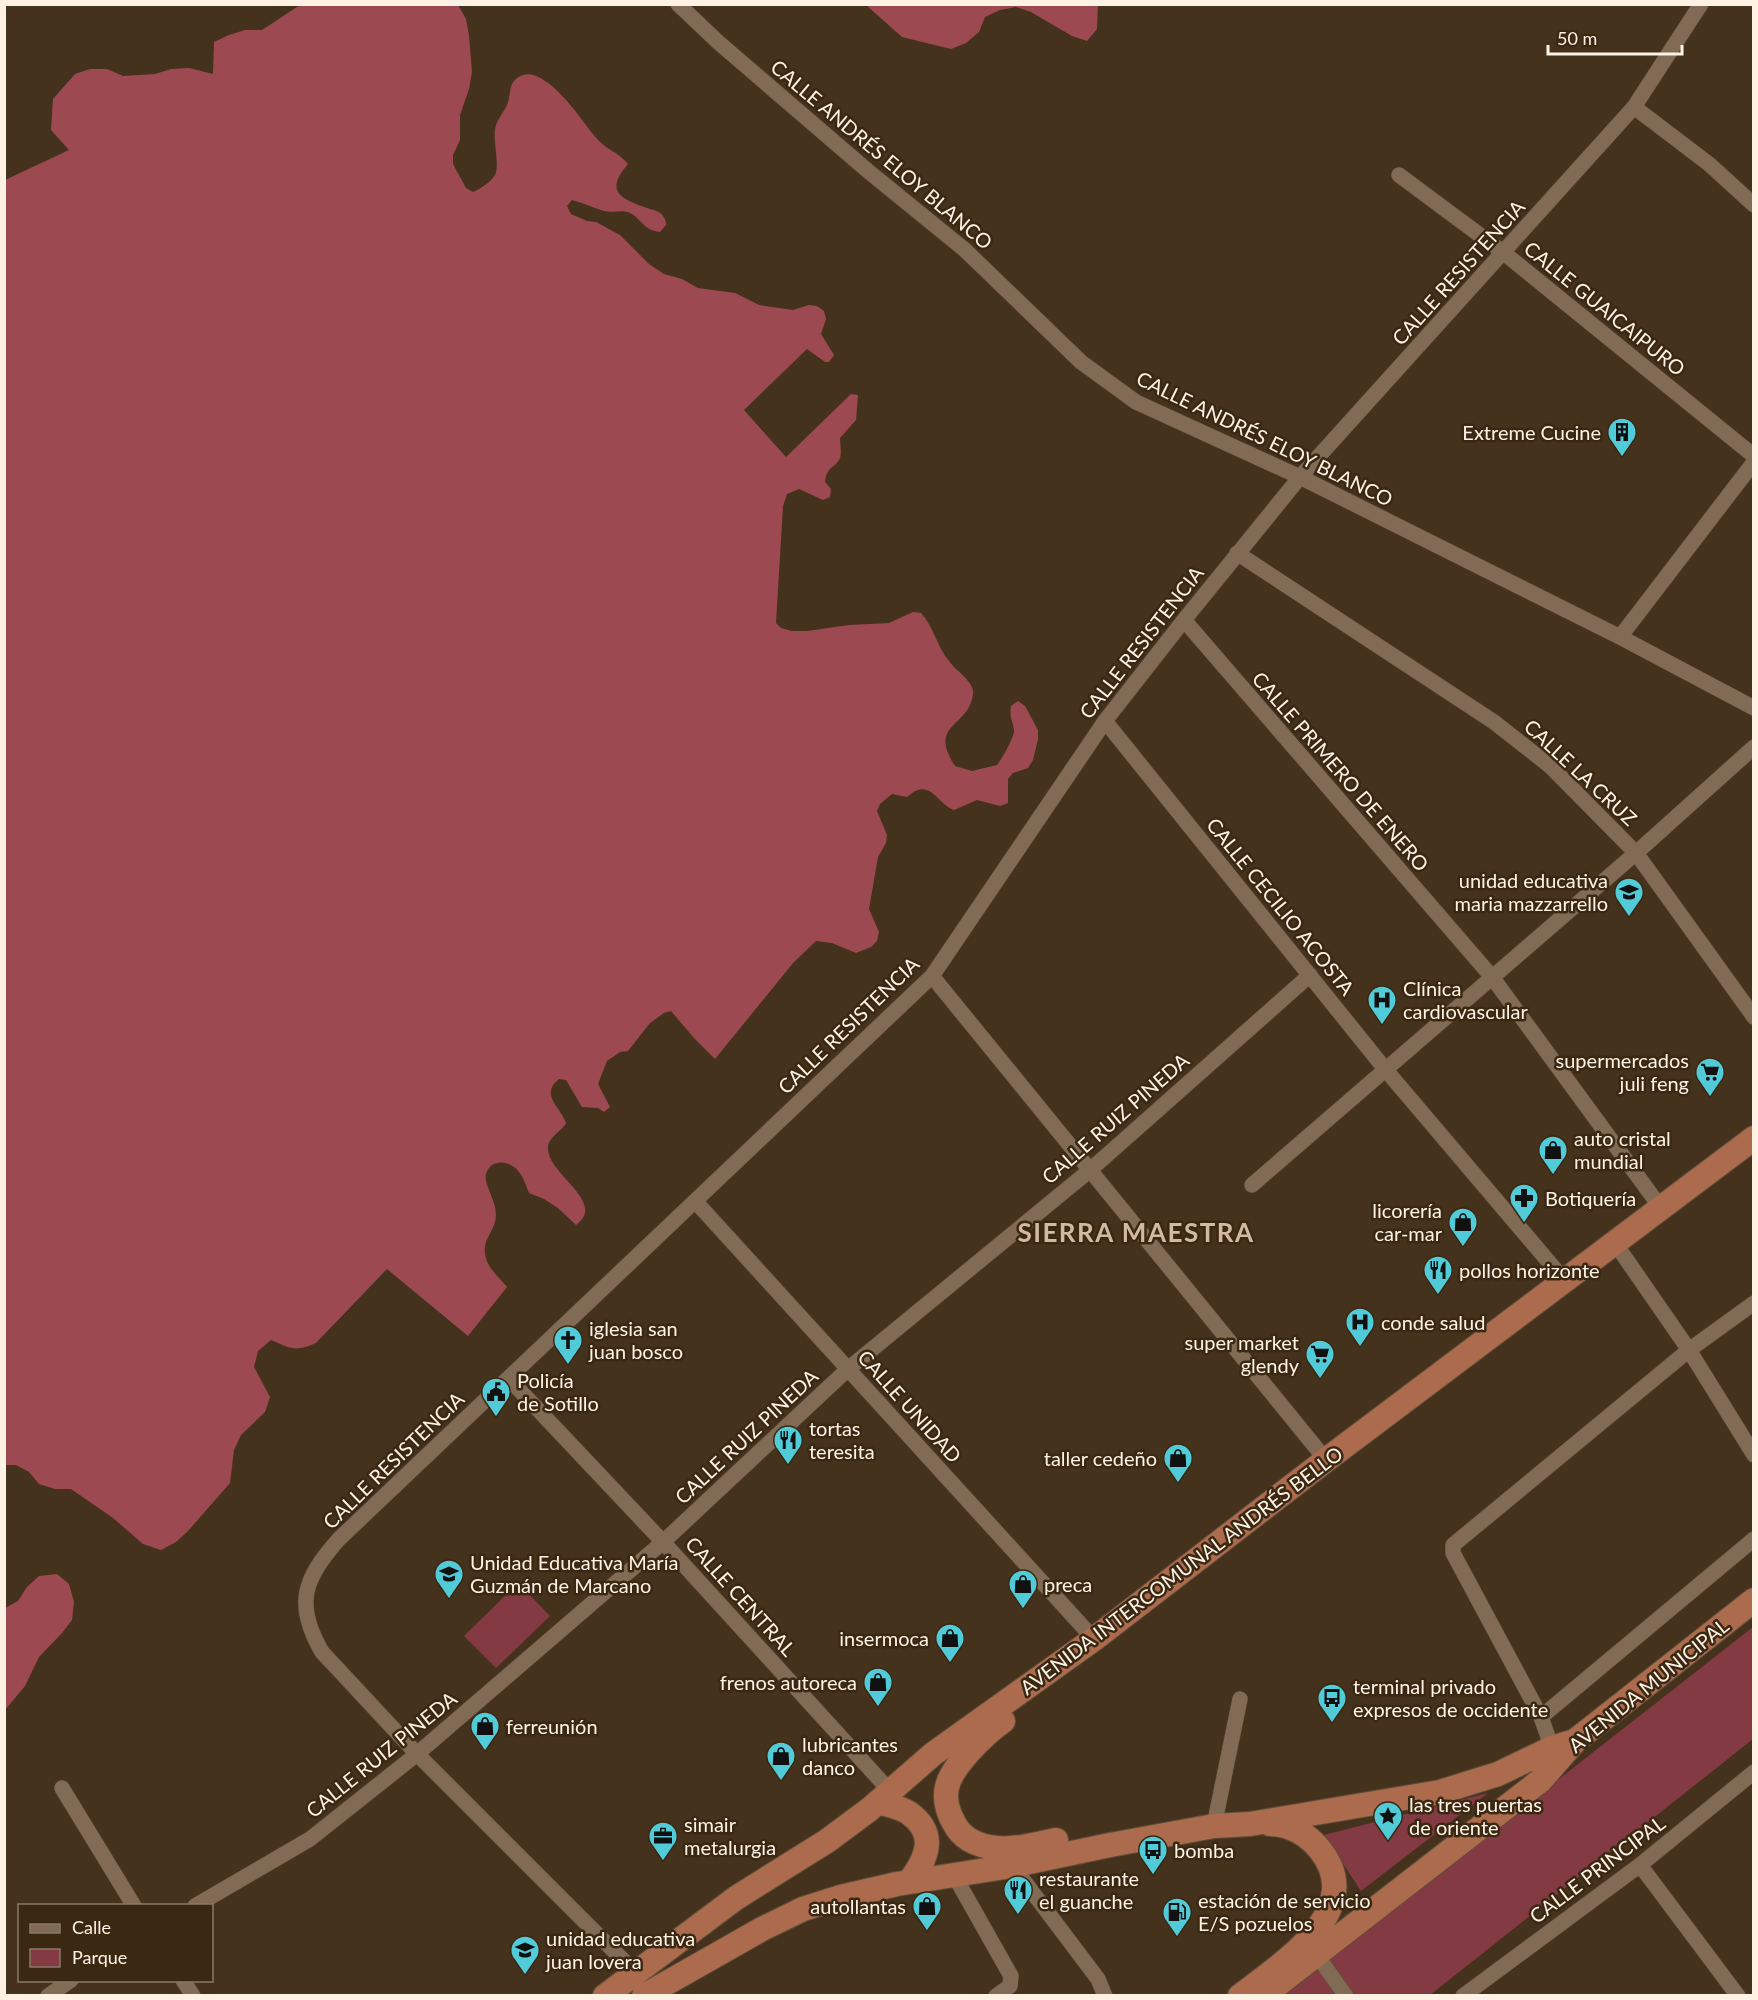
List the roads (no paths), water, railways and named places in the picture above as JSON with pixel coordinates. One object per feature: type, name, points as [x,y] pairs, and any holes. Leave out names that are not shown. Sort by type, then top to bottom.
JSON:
[{"type":"highway","name":"AVENIDA INTERCOMUNAL ANDRÉS BELLO","points":[[640,1984],[736,1898],[827,1841],[884,1797],[933,1754],[1094,1639],[1326,1460],[1754,1138]]},
{"type":"highway","name":"AVENIDA MUNICIPAL","points":[[1263,1995],[1540,1781],[1575,1741],[1754,1600]]},
{"type":"highway","points":[[1094,1639],[1068,1666],[1029,1701],[990,1731],[970,1751],[947,1786],[945,1800],[950,1817],[960,1834],[975,1843],[996,1848],[1025,1846],[1073,1836],[1110,1845]]},
{"type":"highway","name":"AVENIDA INTERCOMUNAL ANDRÉS BELLO","points":[[605,1995],[640,1984],[674,1988],[762,1929],[803,1909],[841,1897],[909,1882],[1012,1865],[1214,1826],[1250,1824],[1440,1792],[1498,1774],[1552,1748],[1575,1741]]},
{"type":"highway","points":[[884,1797],[920,1823],[925,1833],[926,1853],[919,1870],[909,1882]]},
{"type":"highway","points":[[1240,1995],[1288,1959],[1311,1937],[1325,1919],[1333,1899],[1333,1879],[1329,1861],[1312,1839],[1282,1824],[1250,1824]]},
{"type":"street","name":"CALLE ANDRÉS ELOY BLANCO","points":[[678,4],[718,42],[868,171],[965,250],[1081,363],[1136,402],[1300,477],[1620,637],[1754,708]]},
{"type":"street","name":"CALLE RESISTENCIA","points":[[640,1984],[417,1754],[322,1652],[314,1638],[307,1617],[306,1588],[320,1560],[339,1539],[932,976],[1105,721],[1237,553],[1300,477],[1634,107],[1701,4]]},
{"type":"street","points":[[1634,107],[1708,164],[1754,205]]},
{"type":"street","name":"CALLE GUAICAIPURO","points":[[1399,175],[1504,253],[1754,456]]},
{"type":"street","points":[[1620,637],[1754,462]]},
{"type":"street","name":"CALLE LA CRUZ","points":[[1237,553],[1494,722],[1550,766],[1636,853],[1754,1017]]},
{"type":"street","name":"CALLE PRIMERO DE ENERO","points":[[1184,620],[1492,976],[1661,1208]]},
{"type":"street","name":"CALLE CECILIO ACOSTA","points":[[1105,721],[1385,1069],[1565,1281]]},
{"type":"street","points":[[1252,1185],[1636,853],[1754,747]]},
{"type":"street","name":"CALLE RUIZ PINEDA","points":[[197,1904],[310,1839],[417,1754],[663,1542],[848,1369],[1089,1170],[1310,975]]},
{"type":"street","points":[[932,976],[1326,1460]]},
{"type":"street","name":"CALLE UNIDAD","points":[[695,1201],[1094,1639]]},
{"type":"street","points":[[1615,1243],[1689,1350],[1754,1455]]},
{"type":"street","points":[[1552,1748],[1541,1717],[1453,1553],[1453,1545],[1689,1350],[1754,1303]]},
{"type":"street","name":"CALLE CENTRAL","points":[[509,1379],[663,1542],[884,1797]]},
{"type":"street","points":[[1541,1717],[1754,1539]]},
{"type":"street","points":[[1214,1826],[1240,1699]]},
{"type":"street","name":"CALLE PRINCIPAL","points":[[1463,1995],[1640,1865],[1754,1772]]},
{"type":"street","points":[[62,1788],[133,1904]]},
{"type":"street","points":[[1012,1865],[1098,1979],[1105,1995]]},
{"type":"street","points":[[1640,1865],[1738,1995]]},
{"type":"street","points":[[954,1875],[1011,1976],[1010,1986],[996,1995]]},
{"type":"street","points":[[1316,1954],[1346,1995]]},
{"type":"street","points":[[48,1995],[68,1982]]},
{"type":"street","points":[[184,1982],[193,1995]]},
{"type":"place","name":"Extreme Cucine","points":[[1622,458]]},
{"type":"place","name":"unidad educativa maria mazzarrello","points":[[1629,918]]},
{"type":"place","name":"Clínica cardiovascular","points":[[1382,1026]]},
{"type":"place","name":"supermercados juli feng","points":[[1710,1098]]},
{"type":"place","name":"auto cristal mundial","points":[[1553,1176]]},
{"type":"place","name":"Botiquería","points":[[1524,1224]]},
{"type":"place","name":"licorería car-mar","points":[[1463,1248]]},
{"type":"place","name":"pollos horizonte","points":[[1438,1296]]},
{"type":"place","name":"conde salud","points":[[1360,1348]]},
{"type":"place","name":"iglesia san juan bosco","points":[[568,1366]]},
{"type":"place","name":"super market glendy","points":[[1320,1380]]},
{"type":"place","name":"Policía de Sotillo","points":[[496,1418]]},
{"type":"place","name":"tortas teresita","points":[[788,1466]]},
{"type":"place","name":"taller cedeño","points":[[1178,1484]]},
{"type":"place","name":"Unidad Educativa María Guzmán de Marcano","points":[[449,1600]]},
{"type":"place","name":"preca","points":[[1023,1610]]},
{"type":"place","name":"insermoca","points":[[950,1664]]},
{"type":"place","name":"frenos autoreca","points":[[878,1708]]},
{"type":"place","name":"terminal privado expresos de occidente","points":[[1332,1724]]},
{"type":"place","name":"ferreunión","points":[[485,1752]]},
{"type":"place","name":"lubricantes danco","points":[[781,1782]]},
{"type":"place","name":"las tres puertas de oriente","points":[[1388,1842]]},
{"type":"place","name":"simair metalurgia","points":[[663,1862]]},
{"type":"place","name":"bomba","points":[[1153,1876]]},
{"type":"place","name":"restaurante el guanche","points":[[1018,1916]]},
{"type":"place","name":"autollantas","points":[[927,1932]]},
{"type":"place","name":"estación de servicio E/S pozuelos","points":[[1177,1938]]},
{"type":"place","name":"unidad educativa juan lovera","points":[[525,1976]]},
{"type":"district","name":"SIERRA MAESTRA","points":[[1136,1232]]}]
